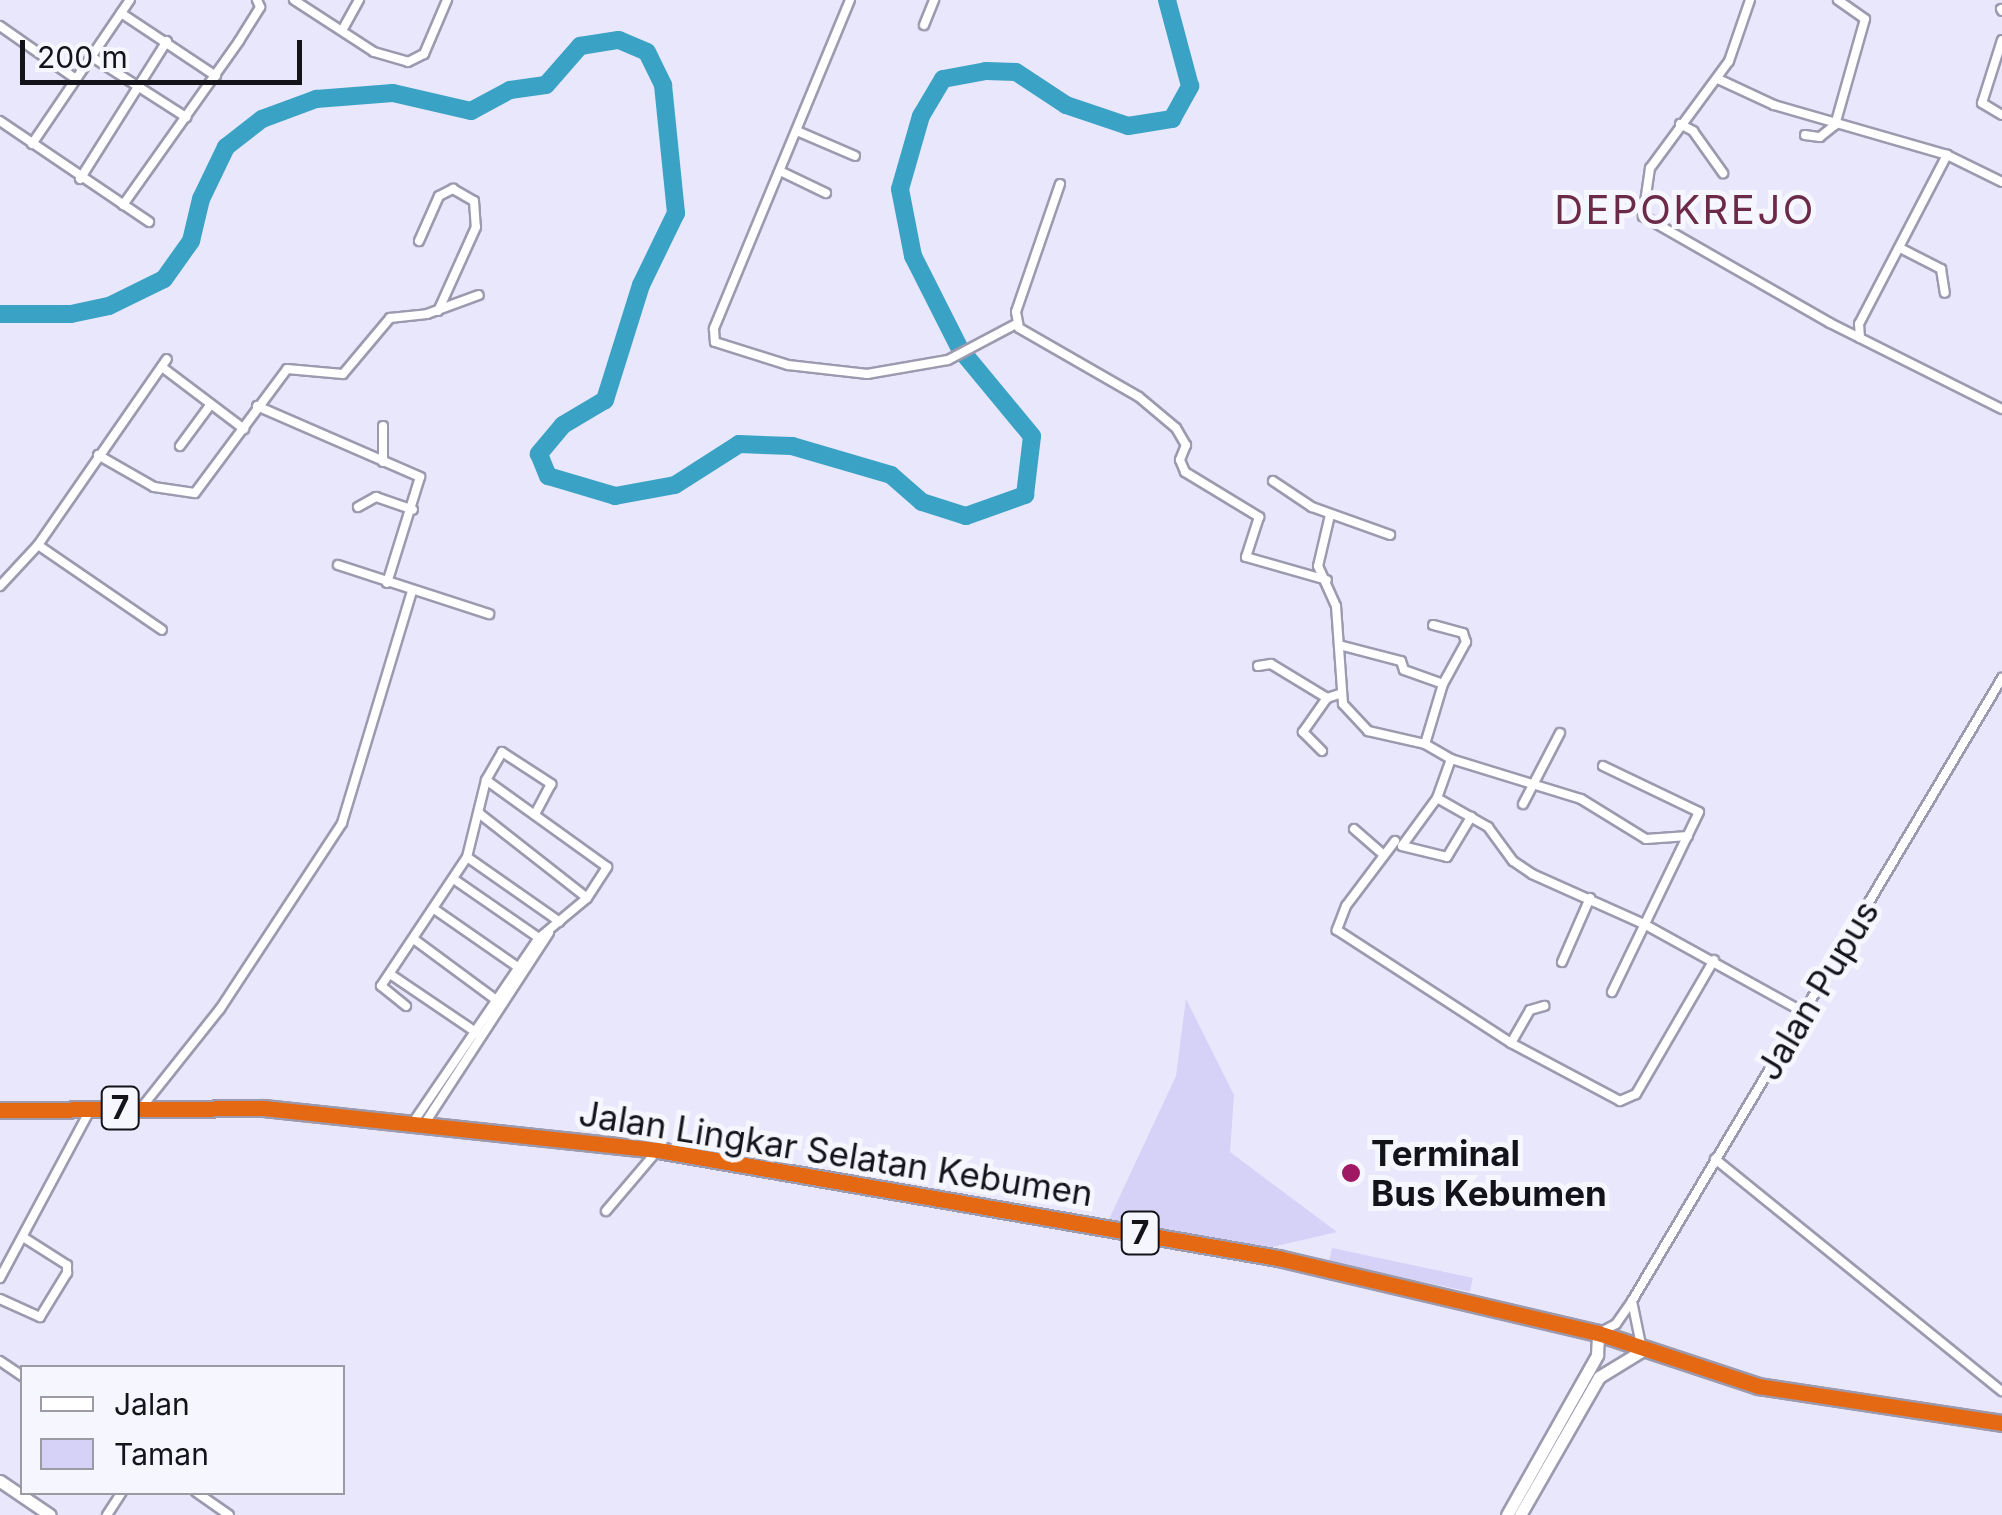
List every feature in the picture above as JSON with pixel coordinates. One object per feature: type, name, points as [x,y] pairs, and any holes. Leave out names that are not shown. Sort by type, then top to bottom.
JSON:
[{"type":"highway","name":"Jalan Lingkar Selatan Kebumen","points":[[0,1110],[264,1108],[658,1150],[1278,1258],[1598,1333],[1789,1393],[2002,1423]]},
{"type":"street","points":[[32,144],[130,0]]},
{"type":"street","points":[[294,0],[344,27],[374,52],[408,62],[424,54],[446,0]]},
{"type":"street","points":[[344,27],[360,0]]},
{"type":"street","points":[[850,0],[714,329],[715,342],[825,372],[867,374],[948,360],[983,344],[1016,324],[1060,184]]},
{"type":"street","points":[[924,25],[934,0]]},
{"type":"street","points":[[1750,0],[1718,79],[1650,168],[1644,216],[1861,339],[2002,408]]},
{"type":"street","points":[[1805,135],[1820,138],[1836,125],[1865,20],[1838,0]]},
{"type":"street","points":[[123,205],[216,76],[261,1]]},
{"type":"street","points":[[121,13],[216,76]]},
{"type":"street","points":[[0,26],[76,80]]},
{"type":"street","points":[[2002,40],[1982,104],[2002,114]]},
{"type":"street","points":[[80,179],[167,41]]},
{"type":"street","points":[[92,57],[186,117]]},
{"type":"street","points":[[1718,79],[1836,125],[1948,155],[2002,182]]},
{"type":"street","points":[[0,121],[80,179],[149,222]]},
{"type":"street","points":[[1680,124],[1693,131],[1723,173]]},
{"type":"street","points":[[797,131],[856,156]]},
{"type":"street","points":[[1861,339],[1859,324],[1902,249],[1948,155]]},
{"type":"street","points":[[780,171],[826,193]]},
{"type":"street","points":[[418,241],[439,196],[453,189],[468,194],[476,227],[438,311]]},
{"type":"street","points":[[1902,249],[1941,269],[1946,293]]},
{"type":"street","points":[[98,455],[154,487],[188,495],[203,487],[287,369],[343,374],[390,318],[438,311],[479,295]]},
{"type":"street","points":[[1016,324],[1138,397],[1176,428],[1186,445],[1180,460],[1185,472],[1258,518],[1246,557],[1327,580]]},
{"type":"street","points":[[0,586],[38,545],[164,364],[244,429]]},
{"type":"street","points":[[180,446],[211,404]]},
{"type":"street","points":[[257,406],[420,476],[413,510],[387,582]]},
{"type":"street","points":[[382,426],[383,462]]},
{"type":"street","points":[[1273,480],[1330,515],[1390,535]]},
{"type":"street","points":[[358,507],[376,498],[413,510]]},
{"type":"street","points":[[1330,515],[1318,566],[1327,580],[1339,646],[1339,694],[1368,731],[1425,744],[1451,759],[1581,799],[1646,838],[1688,836]]},
{"type":"street","points":[[38,545],[162,630]]},
{"type":"street","points":[[338,565],[489,614]]},
{"type":"street","points":[[142,1106],[241,979],[342,822],[412,591]]},
{"type":"street","points":[[1425,744],[1444,684],[1466,636],[1433,625]]},
{"type":"street","points":[[1339,646],[1401,661],[1404,670],[1444,684]]},
{"type":"street","points":[[1258,666],[1271,664],[1327,698]]},
{"type":"street","name":"Jalan Pupus","points":[[1598,1333],[1616,1324],[1632,1302],[2002,678]]},
{"type":"street","points":[[1322,751],[1303,737],[1327,698],[1339,694]]},
{"type":"street","points":[[1524,804],[1560,733]]},
{"type":"street","points":[[406,1006],[382,988],[455,880],[467,857],[486,780],[508,752],[550,784],[535,814]]},
{"type":"street","points":[[1451,759],[1437,798],[1382,854],[1337,930],[1511,1043],[1626,1102],[1714,960]]},
{"type":"street","points":[[1603,766],[1697,809],[1688,836],[1612,992]]},
{"type":"street","points":[[420,1122],[520,969],[544,938],[587,898],[606,867],[486,780]]},
{"type":"street","points":[[1437,798],[1494,832],[1520,866],[1714,960],[1805,1013]]},
{"type":"street","points":[[480,814],[587,898]]},
{"type":"street","points":[[1397,841],[1447,857],[1471,817]]},
{"type":"street","points":[[1354,829],[1382,854]]},
{"type":"street","points":[[467,857],[560,922]]},
{"type":"street","points":[[455,880],[544,938]]},
{"type":"street","points":[[508,917],[523,898]]},
{"type":"street","points":[[1562,962],[1590,898]]},
{"type":"street","points":[[436,911],[520,969]]},
{"type":"street","points":[[416,940],[498,1001]]},
{"type":"street","points":[[390,974],[477,1033]]},
{"type":"street","points":[[1511,1043],[1530,1010],[1544,1006]]},
{"type":"street","points":[[0,1278],[90,1110]]},
{"type":"street","points":[[606,1211],[658,1150]]},
{"type":"street","points":[[1715,1158],[2002,1391]]},
{"type":"street","points":[[0,1299],[40,1317],[67,1273],[64,1262],[24,1238]]},
{"type":"street","points":[[1520,1515],[1600,1377],[1643,1350],[1634,1332],[1632,1302]]},
{"type":"street","points":[[1508,1515],[1597,1355],[1598,1333]]},
{"type":"street","points":[[21,1495],[50,1515]]},
{"type":"street","points":[[200,1495],[229,1515]]},
{"type":"green space","points":[[1186,999],[1234,1095],[1230,1152],[1337,1232],[1238,1255],[1104,1230],[1176,1076]]},
{"type":"green space","points":[[1332,1248],[1473,1278],[1470,1292],[1329,1262]]},
{"type":"waterway","points":[[0,314],[71,314],[109,306],[164,279],[191,241],[201,199],[226,147],[262,119],[316,99],[393,93],[471,111],[510,90],[546,85],[580,46],[619,40],[647,52],[663,85],[676,213],[641,285],[605,400],[563,425],[539,454],[548,476],[615,496],[675,485],[739,444],[792,446],[891,475],[922,502],[966,516],[1025,495],[1032,436],[960,349],[913,256],[900,189],[921,116],[943,79],[986,71],[1016,72],[1066,105],[1128,126],[1172,119],[1190,86],[1167,0]]},
{"type":"place","name":"Terminal Bus Kebumen","points":[[1351,1173]]},
{"type":"district","name":"DEPOKREJO","points":[[1685,210]]}]
